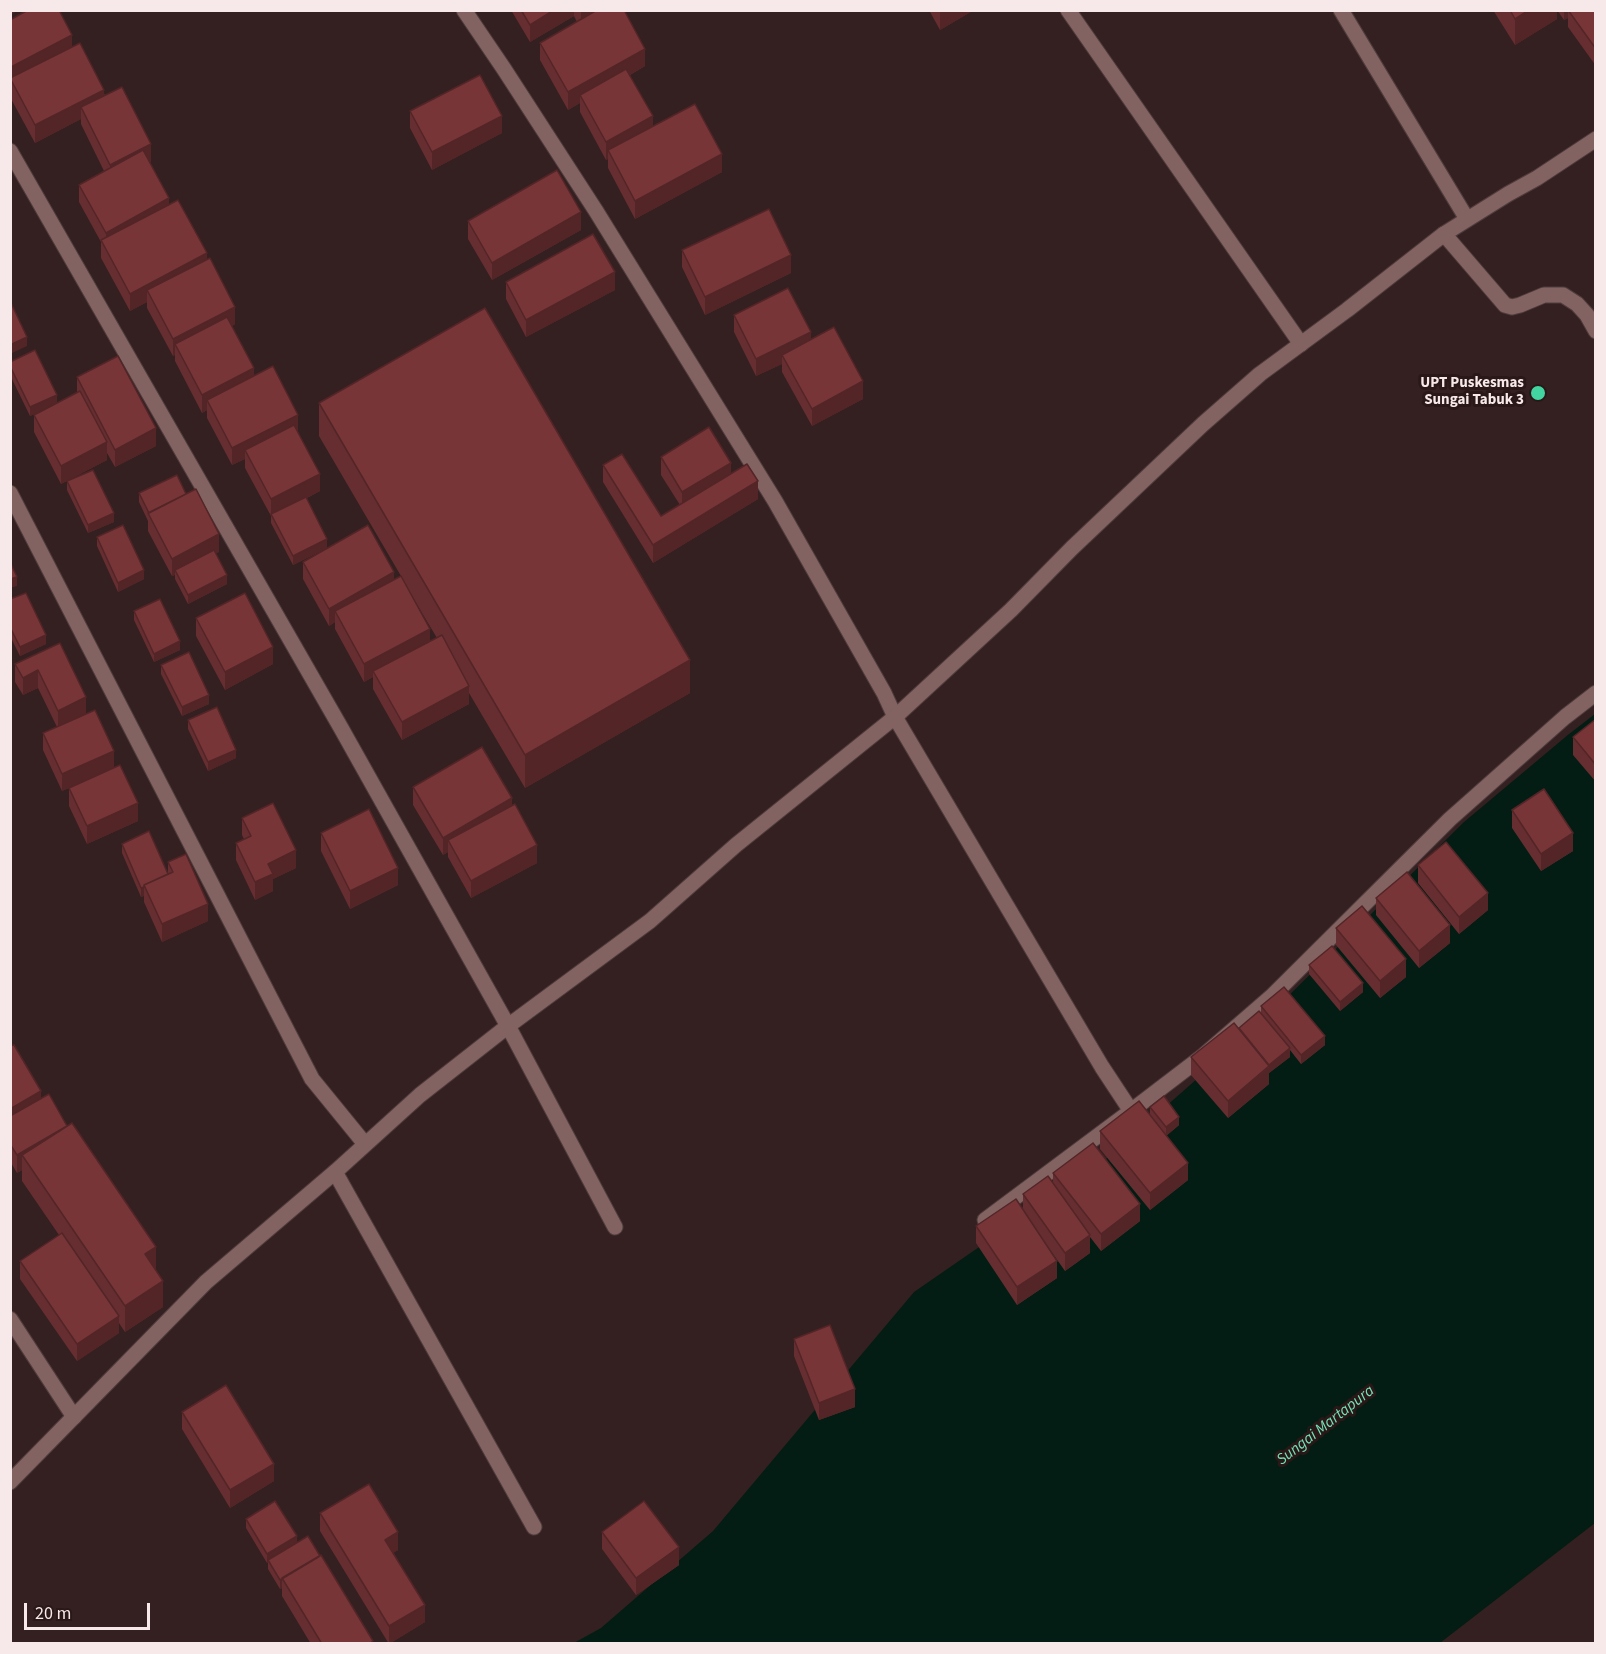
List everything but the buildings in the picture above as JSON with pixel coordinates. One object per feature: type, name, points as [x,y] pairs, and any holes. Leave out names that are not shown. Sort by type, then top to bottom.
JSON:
[{"type":"street","points":[[464,10],[596,211],[776,501],[884,693],[895,717],[1097,1058],[1131,1111]]},
{"type":"street","points":[[1068,10],[1301,344]]},
{"type":"street","points":[[1341,10],[1467,219]]},
{"type":"street","points":[[10,1482],[206,1282],[335,1172],[420,1095],[508,1026],[650,921],[736,845],[895,717],[1011,610],[1072,548],[1203,424],[1260,374],[1444,234],[1537,178],[1596,139]]},
{"type":"street","points":[[10,151],[341,728],[508,1026],[615,1227]]},
{"type":"street","points":[[1444,234],[1504,305],[1520,305],[1544,295],[1563,295],[1582,309],[1596,331]]},
{"type":"street","points":[[10,493],[312,1079],[365,1144]]},
{"type":"street","points":[[985,1220],[1203,1056],[1271,997],[1450,819],[1565,717],[1596,693]]},
{"type":"street","points":[[335,1172],[534,1527]]},
{"type":"street","points":[[10,1320],[74,1417]]},
{"type":"water","name":"Sungai Martapura","points":[[1595,714],[1595,1523],[1440,1643],[572,1644],[601,1628],[713,1531],[914,1292],[1105,1160],[1266,1018],[1464,822]]},
{"type":"place","name":"UPT Puskesmas Sungai Tabuk 3","points":[[1538,393]]}]
